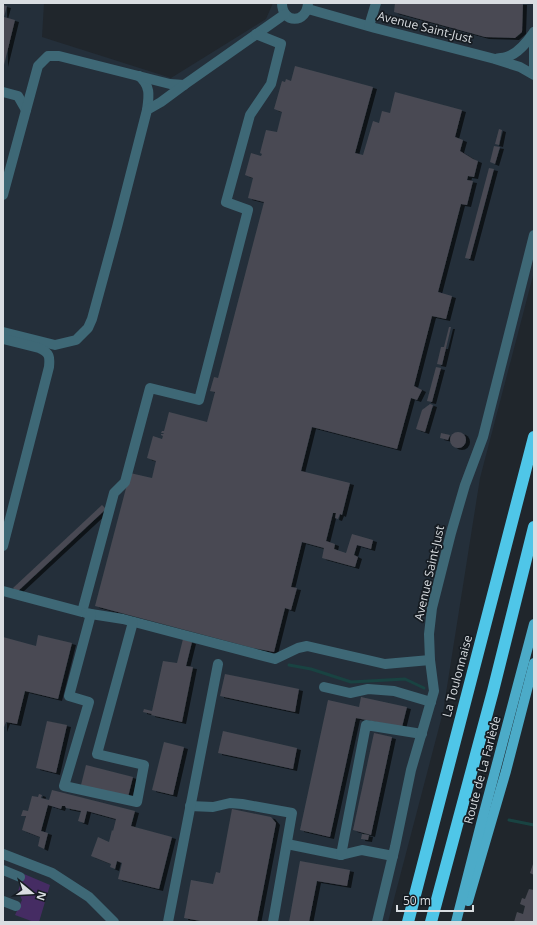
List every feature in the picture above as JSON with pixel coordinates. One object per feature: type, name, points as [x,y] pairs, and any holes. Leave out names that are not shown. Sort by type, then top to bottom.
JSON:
[{"type":"highway","name":"La Toulonnaise","points":[[408,922],[534,437]]},
{"type":"highway","points":[[431,922],[493,690],[534,527]]},
{"type":"main road","name":"Route de La Farlède","points":[[456,922],[483,816],[533,639],[534,624]]},
{"type":"main road","name":"Route de La Farlède","points":[[462,922],[506,771],[534,663]]},
{"type":"street","points":[[282,3],[282,8],[285,14],[292,18],[301,17],[305,14],[308,6]]},
{"type":"street","points":[[368,26],[376,3]]},
{"type":"street","name":"Avenue Saint-Just","points":[[308,6],[368,26],[495,59],[520,67],[534,75]]},
{"type":"street","points":[[147,110],[161,102],[184,84],[285,14]]},
{"type":"street","points":[[495,59],[514,54],[522,47],[534,31]]},
{"type":"street","points":[[534,31],[534,69]]},
{"type":"street","points":[[133,622],[97,754],[144,765],[136,802],[64,786],[89,702],[69,696],[114,493],[125,482],[150,388],[199,400],[248,210],[226,202],[250,115],[271,84],[281,44],[256,34]]},
{"type":"street","points":[[3,195],[38,66],[48,56],[59,56],[170,84],[184,84]]},
{"type":"street","points":[[3,332],[55,345],[76,340],[88,328],[92,319],[116,232],[147,110],[148,89],[146,82],[139,76]]},
{"type":"street","points":[[3,92],[18,96],[26,110]]},
{"type":"street","points":[[3,159],[14,156]]},
{"type":"street","name":"Avenue Saint-Just","points":[[377,922],[393,856],[411,770],[434,691],[430,660],[429,634],[432,608],[464,485],[483,437],[534,235]]},
{"type":"street","points":[[3,339],[45,350],[50,360],[6,529],[3,546]]},
{"type":"street","points":[[3,591],[87,613],[123,619],[275,659],[298,648],[307,646],[385,664],[430,660]]},
{"type":"street","points":[[168,922],[218,664]]},
{"type":"street","points":[[520,716],[534,681]]},
{"type":"street","points":[[324,687],[350,692],[368,689],[394,691],[431,702]]},
{"type":"street","points":[[341,855],[366,725],[422,734]]},
{"type":"street","points":[[190,806],[213,807],[230,803],[292,813],[273,922]]},
{"type":"street","points":[[287,844],[341,855],[362,850],[393,856]]},
{"type":"street","points":[[3,854],[52,874],[89,897],[114,922]]},
{"type":"street","points":[[3,870],[20,877]]},
{"type":"street","points":[[3,901],[16,906]]},
{"type":"shaded area","points":[[3,3],[44,3],[42,37],[171,78],[266,19],[273,3],[534,3],[534,272],[480,478],[443,712],[388,922],[3,922]]},
{"type":"shaded area","points":[[24,874],[50,885],[39,922],[34,922],[15,915],[22,900],[18,891]]},
{"type":"building","points":[[395,3],[523,3],[522,32],[515,38],[485,37],[394,12]]},
{"type":"building","points":[[3,5],[7,6],[4,17],[15,20],[4,65]]},
{"type":"building","points":[[295,66],[373,87],[355,153],[363,155],[373,121],[379,123],[382,111],[390,113],[395,92],[462,110],[455,137],[463,140],[460,151],[478,161],[474,177],[468,176],[467,180],[473,181],[467,205],[461,204],[438,292],[452,296],[446,319],[432,316],[414,386],[422,390],[417,400],[411,398],[397,449],[312,427],[301,471],[350,483],[342,515],[340,514],[338,519],[335,518],[336,513],[333,513],[326,541],[335,544],[334,549],[346,553],[352,534],[373,540],[371,549],[357,545],[354,555],[358,557],[355,567],[322,558],[324,548],[302,542],[291,587],[297,588],[291,610],[285,608],[274,652],[253,648],[95,606],[130,473],[152,478],[156,461],[147,458],[153,436],[162,439],[163,436],[161,434],[164,433],[161,433],[164,431],[169,412],[207,422],[215,392],[210,391],[214,377],[218,378],[264,202],[248,198],[253,178],[245,175],[251,153],[261,156],[262,154],[260,153],[266,130],[277,132],[282,112],[274,109],[282,81],[285,82],[286,79],[291,81]]},
{"type":"building","points":[[499,129],[502,130],[499,145],[495,144]]},
{"type":"building","points":[[494,146],[500,147],[495,164],[490,162]]},
{"type":"building","points":[[489,168],[494,169],[470,259],[465,258]]},
{"type":"building","points":[[449,327],[451,327],[442,365],[437,364],[441,347],[444,347]]},
{"type":"building","points":[[436,367],[441,368],[432,402],[427,401]]},
{"type":"building","points":[[430,404],[433,405],[425,432],[416,429],[422,410]]},
{"type":"building","points":[[455,432],[461,432],[466,437],[464,446],[461,448],[455,448],[450,443],[450,437]]},
{"type":"building","points":[[441,433],[450,435],[448,440],[440,438]]},
{"type":"building","points":[[102,505],[106,509],[17,592],[13,588]]},
{"type":"building","points":[[38,635],[72,643],[58,699],[25,691],[17,724],[6,722],[3,730],[3,637],[36,646]]},
{"type":"building","points":[[183,639],[192,642],[186,666],[193,667],[182,722],[143,712],[144,709],[152,711],[163,661],[177,663]]},
{"type":"building","points":[[225,674],[299,689],[295,712],[220,696]]},
{"type":"building","points":[[361,697],[407,707],[402,727],[356,718],[330,837],[300,830],[328,700],[359,707]]},
{"type":"building","points":[[47,721],[67,725],[56,773],[36,768]]},
{"type":"building","points":[[223,731],[297,748],[293,769],[218,753]]},
{"type":"building","points":[[374,733],[392,737],[371,835],[353,830]]},
{"type":"building","points":[[164,742],[184,747],[173,795],[152,790]]},
{"type":"building","points":[[86,765],[133,777],[128,797],[81,785]]},
{"type":"building","points":[[52,790],[135,811],[131,826],[172,837],[159,889],[118,879],[122,863],[117,861],[115,869],[110,867],[111,864],[91,856],[98,837],[109,842],[116,819],[87,811],[84,823],[78,821],[81,811],[66,808],[65,806],[62,806],[61,809],[48,805],[41,831],[48,833],[44,849],[38,846],[40,837],[22,830],[26,816],[21,816],[23,810],[28,811],[32,796],[38,797],[39,794],[42,795],[41,798],[49,800]]},
{"type":"building","points":[[232,809],[271,817],[276,823],[257,922],[206,922],[184,918],[191,880],[213,884],[216,872],[220,873]]},
{"type":"building","points":[[362,834],[369,835],[368,840],[361,839]]},
{"type":"building","points":[[300,861],[350,870],[347,886],[317,881],[309,922],[289,922]]},
{"type":"building","points":[[534,861],[534,875],[530,873]]},
{"type":"building","points":[[529,889],[534,890],[533,922],[514,922],[517,912],[523,914],[525,906],[520,904],[522,898],[525,899]]},
{"type":"waterway","points":[[289,665],[311,669],[351,682],[405,679],[424,688]]},
{"type":"waterway","points":[[509,820],[534,825]]}]
